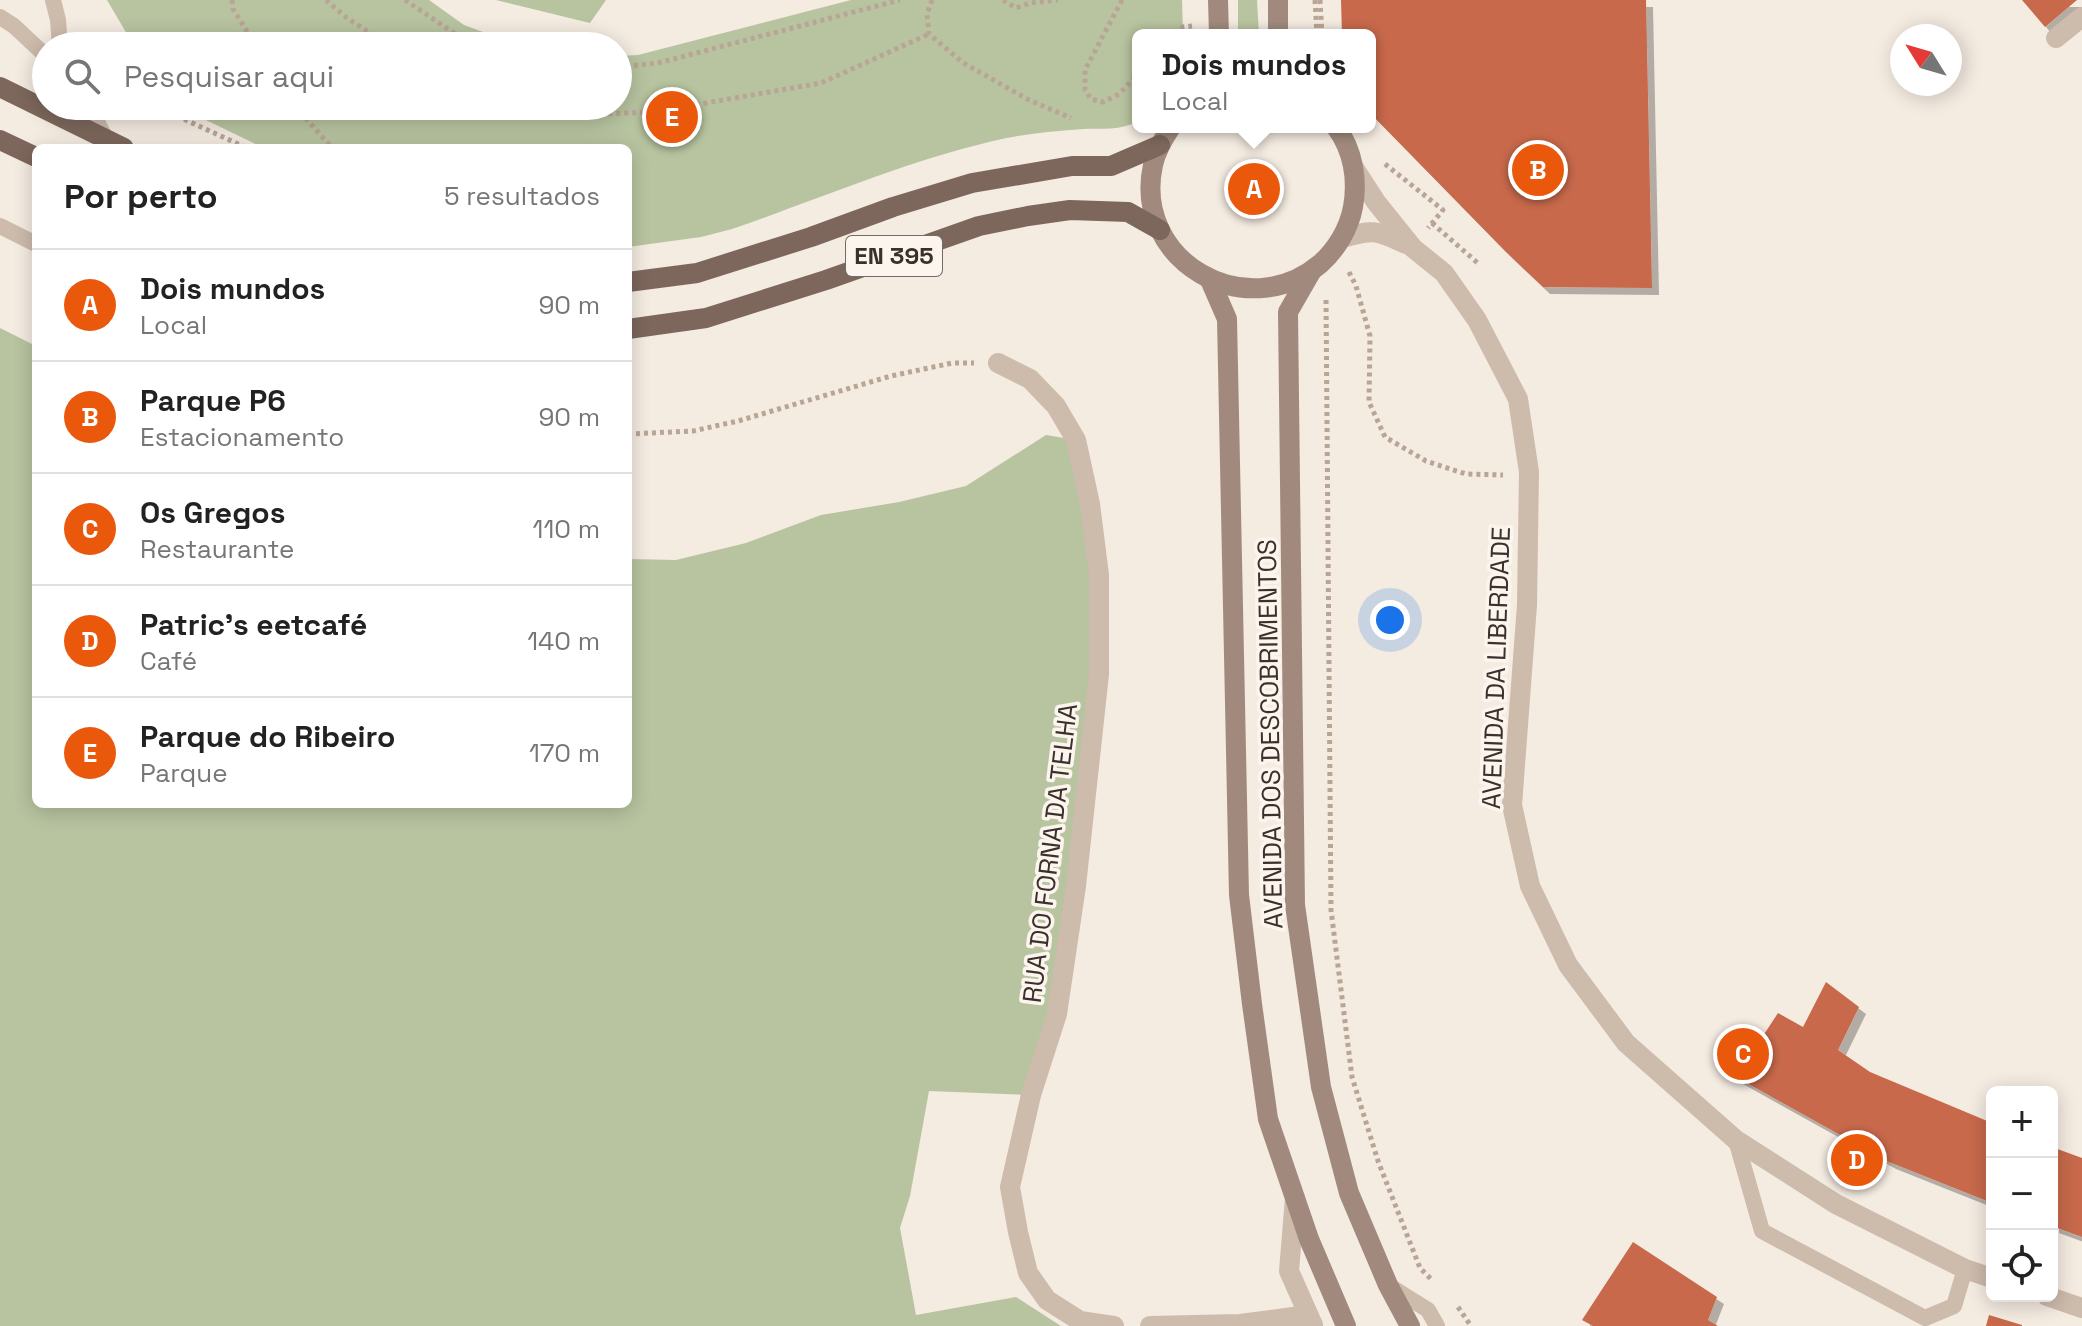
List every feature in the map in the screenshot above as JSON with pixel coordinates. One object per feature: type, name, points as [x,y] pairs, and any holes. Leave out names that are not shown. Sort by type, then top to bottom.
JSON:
[{"type":"main road","points":[[1218,0],[1219,29]]},
{"type":"main road","points":[[1278,0],[1278,29]]},
{"type":"main road","points":[[0,87],[32,103]]},
{"type":"main road","points":[[67,120],[115,144]]},
{"type":"main road","points":[[1167,133],[1153,166],[1151,188],[1153,209],[1160,230],[1189,267],[1210,280],[1235,288],[1261,289],[1287,283],[1311,272],[1328,257],[1342,238],[1352,216],[1356,192],[1354,168],[1340,133]]},
{"type":"main road","points":[[0,140],[32,155]]},
{"type":"main road","name":"EN 395","points":[[632,281],[697,273],[972,183],[1072,166],[1111,166],[1160,145]]},
{"type":"main road","name":"EN 395","points":[[632,328],[706,318],[979,226],[1028,216],[1070,210],[1128,212],[1160,230]]},
{"type":"main road","name":"AVENIDA DOS DESCOBRIMENTOS","points":[[1311,272],[1288,312],[1295,905],[1321,1087],[1349,1193],[1388,1285],[1410,1326]]},
{"type":"main road","name":"AVENIDA DOS DESCOBRIMENTOS","points":[[1210,280],[1227,319],[1239,895],[1252,1004],[1268,1119],[1309,1239],[1346,1326]]},
{"type":"street","points":[[2056,38],[2082,17]]},
{"type":"street","name":"AVENIDA DA LIBERDADE","points":[[1354,168],[1376,202],[1413,248],[1444,273],[1477,320],[1518,399],[1529,472],[1527,605],[1512,805],[1530,886],[1568,965],[1626,1043],[1736,1140],[1836,1204],[1965,1269],[1986,1276]]},
{"type":"street","name":"AVENIDA DA LIBERDADE","points":[[1342,238],[1368,231],[1381,233],[1413,248]]},
{"type":"street","name":"RUA DO FORNA DA TELHA","points":[[998,363],[1030,379],[1056,406],[1076,440],[1090,504],[1099,575],[1099,674],[1076,886],[1057,1014],[1031,1095],[1010,1187],[1028,1273],[1047,1300],[1080,1321],[1114,1326]]},
{"type":"street","points":[[1150,1326],[1311,1321],[1289,1271],[1295,1198]]},
{"type":"street","points":[[2058,1302],[2079,1313]]},
{"type":"lane","points":[[53,0],[59,32]]},
{"type":"lane","points":[[0,9],[5,21],[32,44]]},
{"type":"lane","points":[[99,120],[115,144]]},
{"type":"lane","points":[[0,226],[32,242]]},
{"type":"lane","points":[[1736,1140],[1762,1231],[1925,1318],[1954,1306],[1965,1269]]},
{"type":"lane","points":[[1388,1285],[1428,1310],[1437,1326]]},
{"type":"path","points":[[232,0],[233,9],[247,32]]},
{"type":"path","points":[[326,0],[368,32]]},
{"type":"path","points":[[405,0],[453,32]]},
{"type":"path","points":[[632,66],[658,63],[900,0]]},
{"type":"path","points":[[932,0],[927,14],[929,34],[962,62],[1027,99],[1071,118]]},
{"type":"path","points":[[1003,0],[1016,8],[1058,0]]},
{"type":"path","points":[[1122,0],[1085,70],[1085,90],[1091,99],[1103,102],[1119,94],[1132,80]]},
{"type":"path","points":[[1317,0],[1319,29]]},
{"type":"path","points":[[632,113],[654,112],[821,83],[929,34]]},
{"type":"path","points":[[186,120],[238,144]]},
{"type":"path","points":[[307,120],[328,144]]},
{"type":"path","points":[[1379,158],[1443,210],[1432,223]]},
{"type":"path","points":[[1231,171],[1266,197]]},
{"type":"path","points":[[1341,271],[1350,269],[1370,336],[1369,402],[1385,437],[1426,461],[1466,474],[1529,472]]},
{"type":"path","points":[[1326,295],[1331,910],[1352,1077],[1378,1161],[1420,1268],[1442,1290]]},
{"type":"path","points":[[632,434],[693,431],[738,421],[891,376],[952,363],[998,363]]},
{"type":"path","points":[[1453,1301],[1471,1326]]},
{"type":"green space","points":[[107,0],[429,0],[464,25],[483,32],[126,32]]},
{"type":"green space","points":[[496,0],[606,0],[590,23]]},
{"type":"green space","points":[[851,0],[1182,0],[1183,29],[1132,29],[1132,124],[993,141],[894,170],[732,229],[701,237],[632,246],[632,144],[256,144],[206,120],[632,120],[632,55]]},
{"type":"green space","points":[[1238,0],[1257,0],[1259,29],[1238,29]]},
{"type":"green space","points":[[0,328],[32,344],[32,808],[632,808],[632,559],[676,560],[746,543],[821,515],[899,502],[966,486],[1046,435],[1076,440],[1099,575],[1076,886],[1031,1095],[929,1091],[910,1196],[900,1228],[916,1315],[1016,1297],[1061,1326],[0,1326]]},
{"type":"building","points":[[1341,0],[1646,0],[1652,288],[1543,287],[1376,119],[1376,29],[1342,29]]},
{"type":"building","points":[[2022,0],[2077,0],[2045,27]]},
{"type":"building","points":[[1826,982],[1859,1007],[1838,1050],[1870,1072],[1986,1120],[1986,1201],[1889,1162],[1736,1077],[1778,1013],[1803,1027]]},
{"type":"building","points":[[2058,1149],[2082,1158],[2082,1237],[2058,1228]]},
{"type":"building","points":[[1633,1242],[1717,1297],[1708,1320],[1718,1326],[1593,1326],[1582,1320]]},
{"type":"building","points":[[1989,1315],[2022,1325],[2022,1326],[1986,1326]]},
{"type":"place","name":"Parque do Ribeiro","points":[[672,117]]},
{"type":"place","name":"Parque P6","points":[[1538,170]]},
{"type":"place","name":"Dois mundos","points":[[1254,189]]},
{"type":"place","name":"Os Gregos","points":[[1743,1054]]},
{"type":"place","name":"Patric’s eetcafé","points":[[1857,1160]]}]
